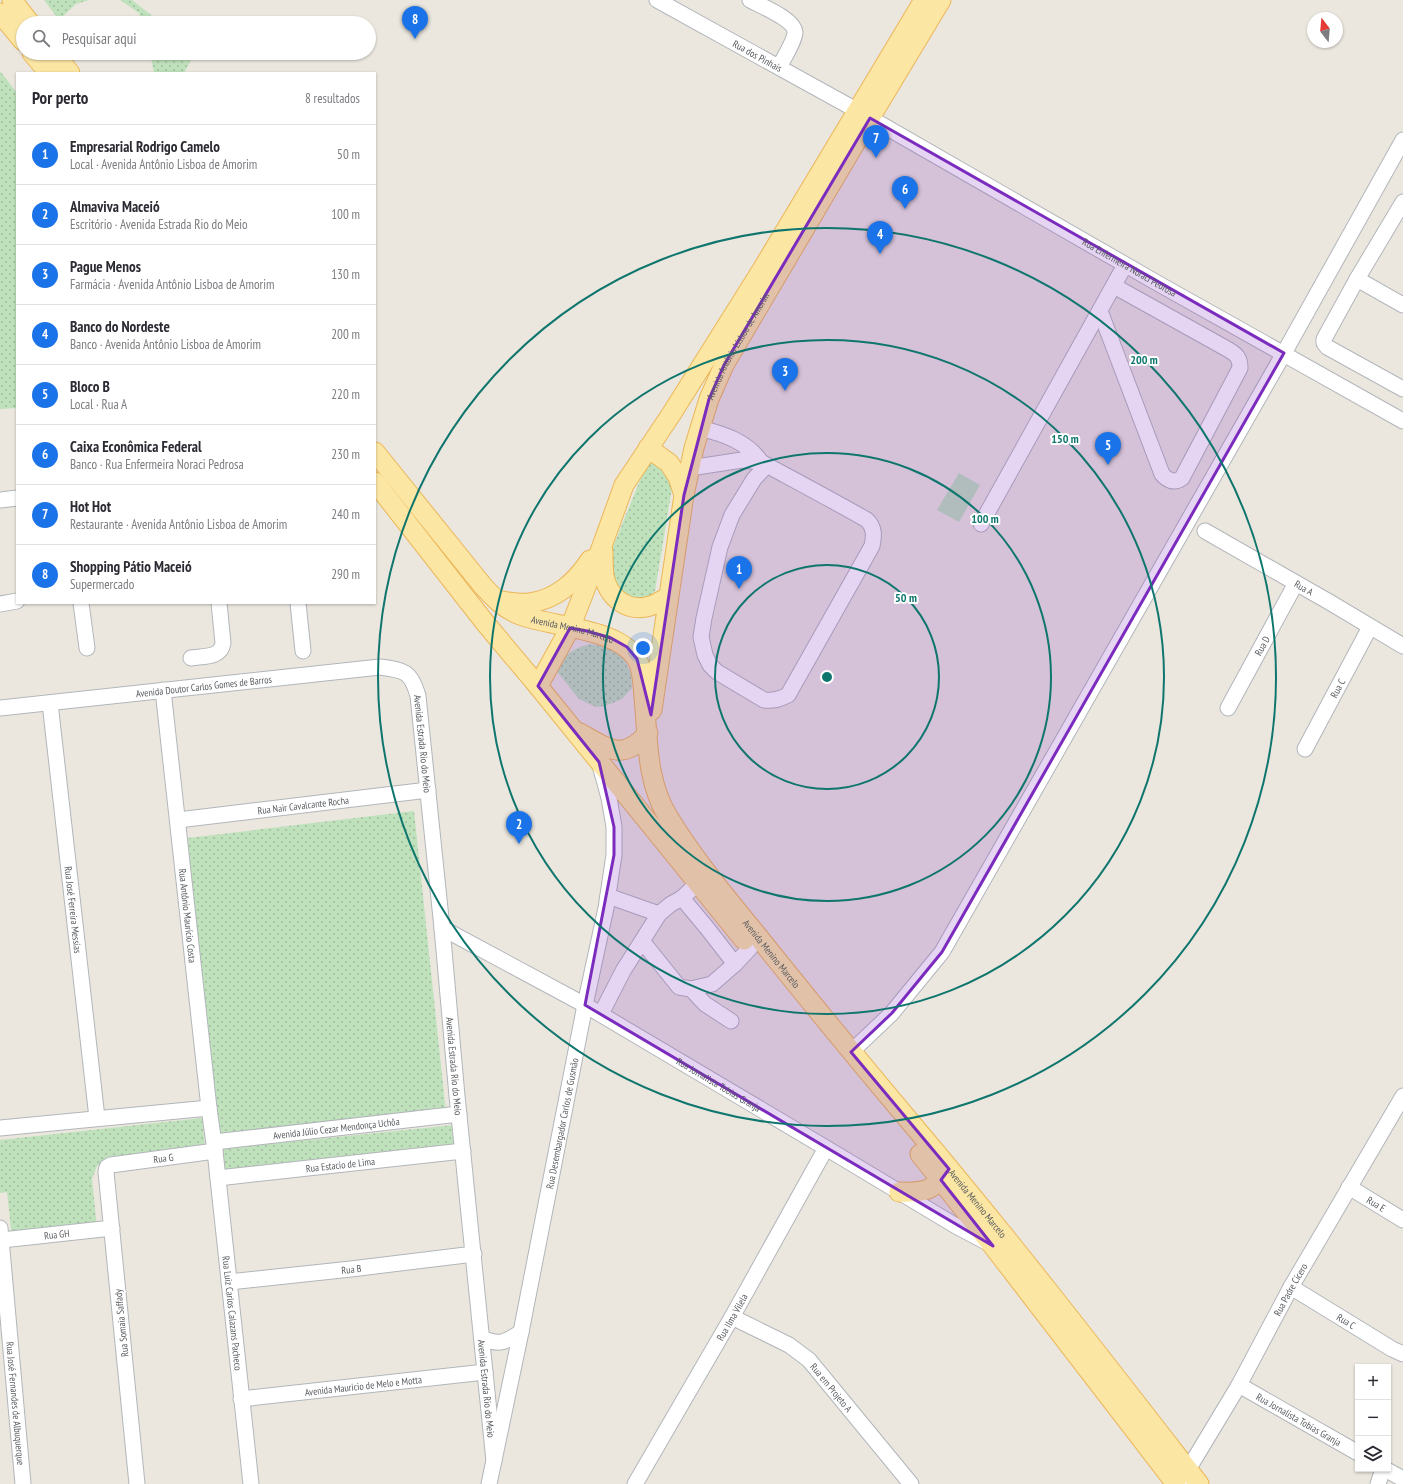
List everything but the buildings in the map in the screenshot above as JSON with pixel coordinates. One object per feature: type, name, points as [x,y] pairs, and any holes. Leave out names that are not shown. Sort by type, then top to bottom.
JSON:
[{"type":"main road","points":[[12,0],[25,16]]},
{"type":"main road","name":"Avenida Antônio Lisboa de Amorim","points":[[648,733],[684,495],[700,428],[709,399],[724,365],[864,114],[924,0]]},
{"type":"main road","name":"Avenida Antônio Lisboa de Amorim","points":[[538,686],[570,628],[605,539],[624,485],[676,407],[759,274],[941,0]]},
{"type":"main road","points":[[0,13],[16,33]]},
{"type":"main road","points":[[38,60],[48,72]]},
{"type":"main road","points":[[60,60],[69,72]]},
{"type":"main road","points":[[648,448],[669,463],[678,477],[684,495]]},
{"type":"main road","name":"Avenida Menino Marcelo","points":[[376,453],[478,580],[497,601],[507,609],[521,616],[611,638],[626,647],[637,659],[642,678],[650,769],[657,796],[666,813],[693,853],[851,1052],[1186,1481]]},
{"type":"main road","name":"Avenida Menino Marcelo","points":[[376,483],[486,624],[574,730],[750,948],[945,1174],[993,1246],[1186,1481]]},
{"type":"main road","points":[[605,539],[604,576],[612,595],[622,604],[637,608],[648,607],[668,597]]},
{"type":"main road","points":[[497,601],[528,603],[545,599],[558,593],[579,575],[605,539]]},
{"type":"main road","points":[[574,730],[611,750],[621,751],[639,744],[648,733]]},
{"type":"main road","points":[[899,1192],[926,1190],[945,1174]]},
{"type":"street","name":"Rua dos Pinhais","points":[[658,0],[864,114]]},
{"type":"street","points":[[750,0],[786,20],[792,25],[795,33],[793,41],[779,67]]},
{"type":"street","name":"Rua Enfermeira Noraci Pedrosa","points":[[864,114],[1125,265],[1403,420]]},
{"type":"street","points":[[851,1052],[892,1013],[942,952],[1284,353],[1403,140]]},
{"type":"street","points":[[1403,202],[1398,224],[1357,279],[1324,339],[1324,343],[1327,347],[1403,388]]},
{"type":"street","points":[[981,524],[1125,265]]},
{"type":"street","points":[[1357,279],[1403,305]]},
{"type":"street","points":[[1100,311],[1162,474],[1166,479],[1174,481],[1179,480],[1182,478],[1240,368],[1240,361],[1237,356],[1229,350],[1114,286]]},
{"type":"street","points":[[700,428],[717,432],[746,445],[764,464]]},
{"type":"street","points":[[690,468],[742,460],[764,464],[872,524],[874,534],[872,546],[788,695],[772,701],[764,700],[710,665],[704,655],[701,637],[720,547],[732,515],[764,464]]},
{"type":"street","points":[[0,500],[16,498]]},
{"type":"street","name":"Rua A","points":[[1205,531],[1403,646]]},
{"type":"street","name":"Rua D","points":[[1228,708],[1296,583]]},
{"type":"street","points":[[0,604],[16,601]]},
{"type":"street","points":[[81,604],[87,648]]},
{"type":"street","points":[[191,658],[213,655],[219,653],[222,648],[223,643],[218,604]]},
{"type":"street","points":[[298,604],[303,651]]},
{"type":"street","name":"Rua C","points":[[1305,749],[1370,627]]},
{"type":"street","name":"Avenida Doutor Carlos Gomes de Barros","points":[[0,708],[380,667],[395,669],[407,673]]},
{"type":"street","name":"Avenida Estrada Rio do Meio","points":[[407,673],[414,683],[418,696],[494,1461]]},
{"type":"street","name":"Rua Antônio Maurício Costa","points":[[163,690],[209,1108],[215,1146]]},
{"type":"street","name":"Rua José Ferreira Messias","points":[[50,703],[97,1118]]},
{"type":"street","name":"Rua Desembargador Carlos de Gusmão","points":[[488,1484],[521,1332],[585,1005],[608,896],[614,855],[614,827],[609,798],[599,762]]},
{"type":"street","name":"Rua Nair Cavalcante Rocha","points":[[178,820],[428,790]]},
{"type":"street","points":[[601,1014],[623,971],[659,914],[671,904],[682,898],[698,883]]},
{"type":"street","points":[[608,896],[659,914]]},
{"type":"street","points":[[682,898],[735,964]]},
{"type":"street","name":"Rua Jornalista Tobias Granja","points":[[442,928],[601,1014],[956,1226],[993,1246]]},
{"type":"street","points":[[642,941],[679,987],[691,990],[712,984],[735,964],[750,948]]},
{"type":"street","points":[[691,990],[705,1004],[731,1021]]},
{"type":"street","name":"Rua Padre Cícero","points":[[1186,1481],[1291,1287],[1403,1096]]},
{"type":"street","points":[[0,1128],[209,1108]]},
{"type":"street","name":"Avenida Júlio Cezar Mendonça Uchôa","points":[[215,1146],[459,1114]]},
{"type":"street","name":"Rua G","points":[[111,1164],[215,1146]]},
{"type":"street","name":"Rua Luiz Carlos Calazans Pacheco","points":[[215,1146],[251,1484]]},
{"type":"street","name":"Rua Ilma Vilela","points":[[635,1484],[732,1317],[826,1148]]},
{"type":"street","name":"Rua Estacio de Lima","points":[[218,1178],[463,1151]]},
{"type":"street","name":"Rua Somaia Saffady","points":[[111,1164],[107,1167],[106,1172],[137,1484]]},
{"type":"street","name":"Rua E","points":[[1349,1187],[1403,1220]]},
{"type":"street","name":"Rua GH","points":[[1,1234],[112,1228]]},
{"type":"street","name":"Rua José Fernandes de Albuquerque","points":[[1,1234],[23,1484]]},
{"type":"street","name":"Rua B","points":[[229,1282],[351,1270],[474,1254]]},
{"type":"street","name":"Rua C","points":[[1291,1287],[1392,1349],[1403,1354]]},
{"type":"street","name":"Rua em Projeto A","points":[[732,1317],[789,1345],[809,1360],[911,1484]]},
{"type":"street","points":[[482,1338],[501,1343],[521,1332]]},
{"type":"street","name":"Avenida Mauricio de Melo e Motta","points":[[241,1398],[485,1372]]},
{"type":"street","name":"Rua Jornalista Tobias Granja","points":[[1239,1385],[1355,1451]]},
{"type":"street","points":[[1378,1484],[1383,1472]]},
{"type":"street","points":[[1390,1472],[1403,1479]]},
{"type":"highlighted area","points":[[870,118],[1284,353],[942,952],[892,1013],[851,1052],[949,1169],[941,1180],[993,1246],[585,1005],[614,855],[614,827],[599,762],[538,686],[570,628],[587,631],[611,638],[627,647],[637,659],[651,715],[684,495],[709,399],[724,365]]},
{"type":"green space","points":[[44,0],[89,0],[76,4],[63,16],[56,16]]},
{"type":"green space","points":[[120,0],[132,0],[152,16],[140,16],[139,13]]},
{"type":"green space","points":[[151,60],[190,60],[185,72],[154,72]]},
{"type":"green space","points":[[0,71],[16,92],[16,408],[0,409]]},
{"type":"green space","points":[[647,463],[658,463],[673,482],[655,591],[641,604],[620,596],[611,574],[610,554]]},
{"type":"green space","points":[[959,473],[980,485],[959,522],[937,510]]},
{"type":"green space","points":[[590,644],[610,648],[625,660],[631,674],[632,688],[622,699],[605,706],[596,707],[579,699],[555,669],[570,652]]},
{"type":"green space","points":[[414,811],[446,1113],[215,1136],[188,838]]},
{"type":"green space","points":[[202,1118],[205,1147],[107,1157],[97,1166],[92,1179],[97,1228],[12,1238],[7,1192],[0,1193],[0,1140]]},
{"type":"green space","points":[[454,1125],[457,1146],[222,1171],[219,1149]]},
{"type":"place","name":"Shopping Pátio Maceió","points":[[415,39]]},
{"type":"place","name":"Hot Hot","points":[[876,158]]},
{"type":"place","name":"Caixa Econômica Federal","points":[[905,209]]},
{"type":"place","name":"Banco do Nordeste","points":[[880,254]]},
{"type":"place","name":"Pague Menos","points":[[785,391]]},
{"type":"place","name":"Bloco B","points":[[1108,465]]},
{"type":"place","name":"Empresarial Rodrigo Camelo","points":[[739,589]]},
{"type":"place","name":"Almaviva Maceió","points":[[519,844]]}]
